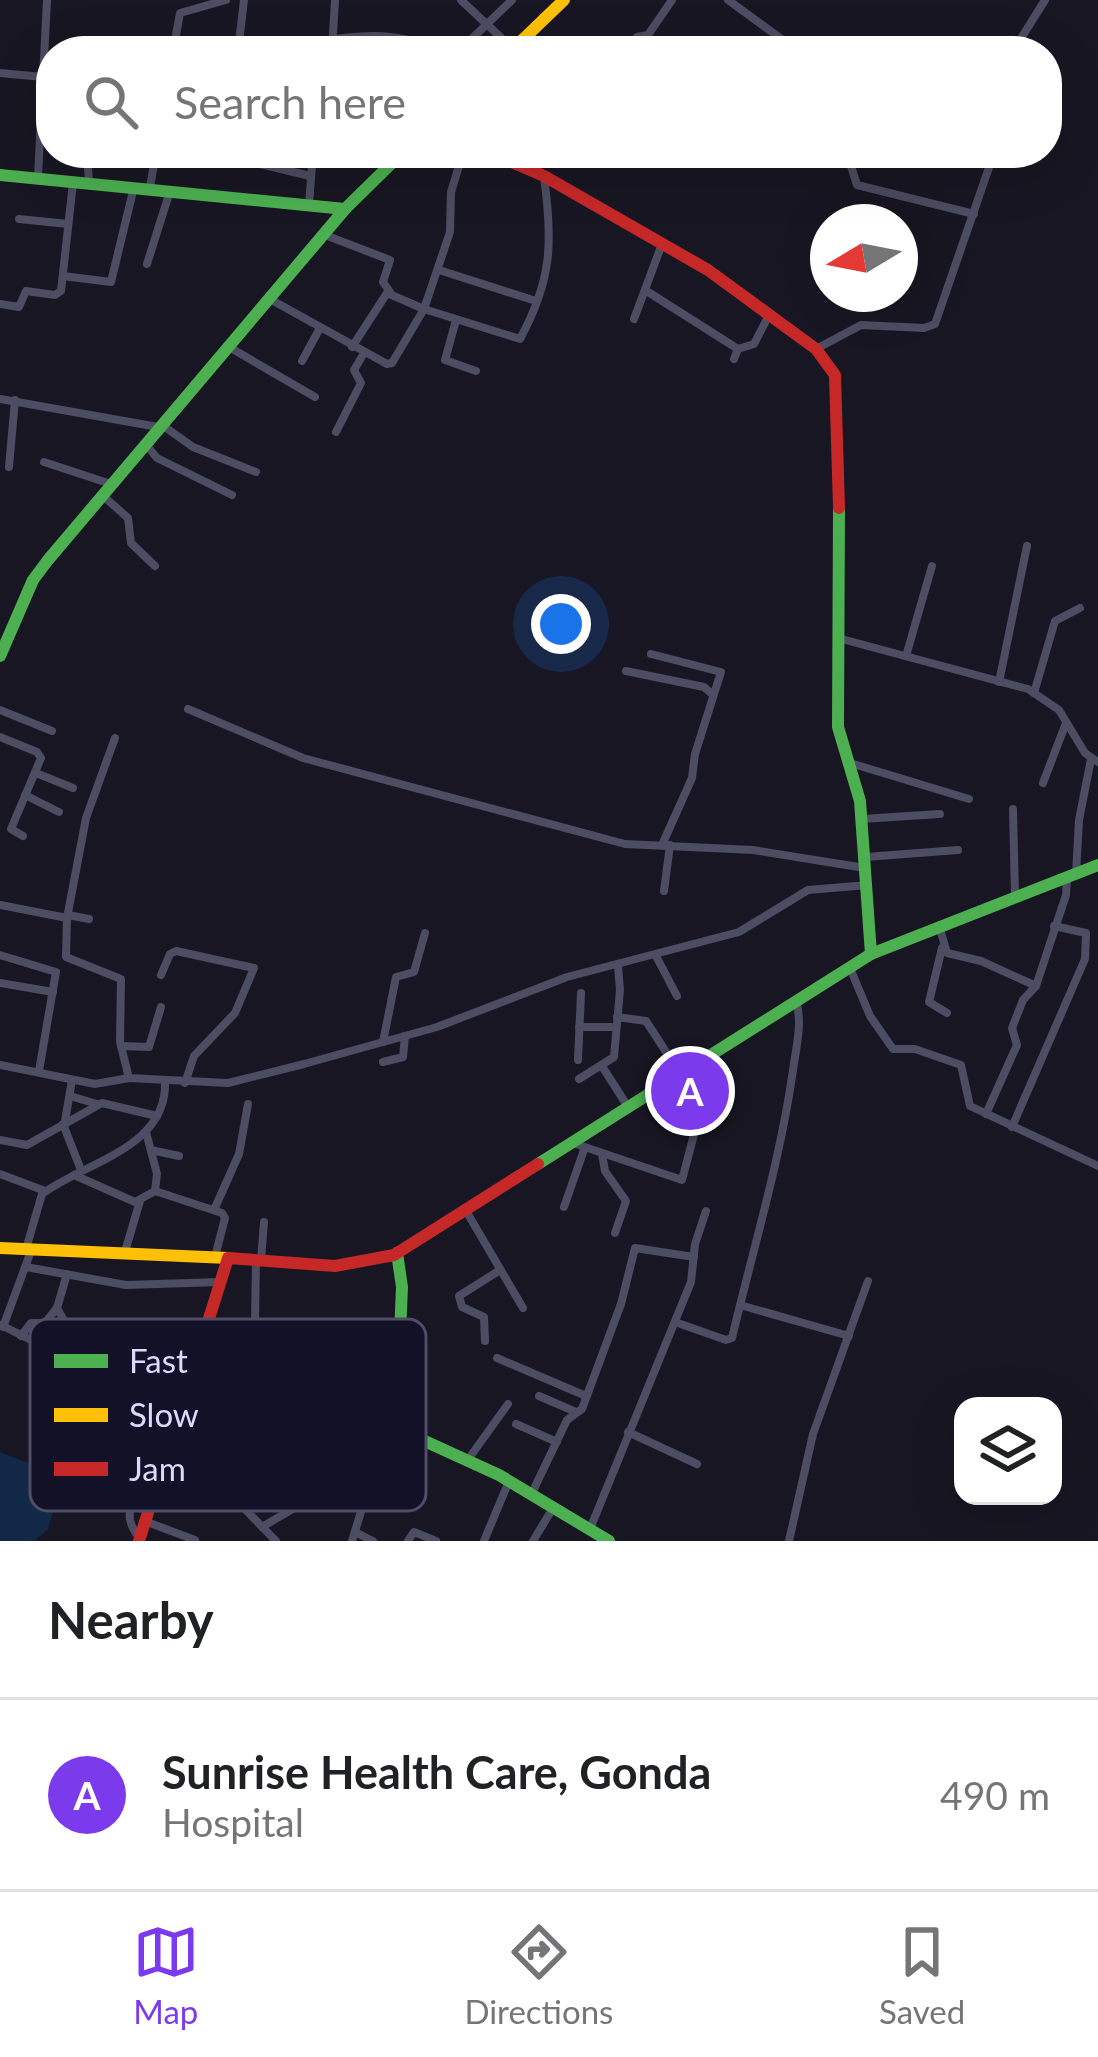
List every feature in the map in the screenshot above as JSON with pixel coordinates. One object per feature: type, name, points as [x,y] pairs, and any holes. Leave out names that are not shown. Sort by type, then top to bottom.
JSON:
[{"type":"main road","points":[[527,36],[564,0]]},
{"type":"main road","points":[[0,656],[33,580],[268,298],[387,168]]},
{"type":"main road","points":[[526,168],[662,244],[770,313],[816,349],[836,375],[840,401],[838,727],[862,819],[871,954]]},
{"type":"main road","points":[[0,175],[345,209]]},
{"type":"main road","points":[[0,1248],[335,1266],[398,1253],[579,1145],[628,1107],[871,954],[1098,865]]},
{"type":"main road","points":[[398,1253],[400,1319]]},
{"type":"main road","points":[[209,1319],[222,1258]]},
{"type":"main road","points":[[426,1441],[509,1481],[597,1537]]},
{"type":"main road","points":[[140,1540],[151,1511]]},
{"type":"street","points":[[45,36],[47,0]]},
{"type":"street","points":[[176,36],[180,14],[226,0]]},
{"type":"street","points":[[240,36],[244,0]]},
{"type":"street","points":[[334,36],[335,0]]},
{"type":"street","points":[[461,0],[499,36]]},
{"type":"street","points":[[474,36],[512,0]]},
{"type":"street","points":[[642,36],[648,35],[672,0]]},
{"type":"street","points":[[728,0],[782,36]]},
{"type":"street","points":[[1022,36],[1045,0]]},
{"type":"street","points":[[0,73],[36,76]]},
{"type":"street","points":[[38,178],[39,168]]},
{"type":"street","points":[[88,168],[89,183]]},
{"type":"street","points":[[149,189],[153,168]]},
{"type":"street","points":[[277,168],[310,176]]},
{"type":"street","points":[[309,205],[311,168]]},
{"type":"street","points":[[268,298],[352,347],[392,364],[424,309],[439,270],[457,168]]},
{"type":"street","points":[[852,168],[857,185],[974,214]]},
{"type":"street","points":[[816,349],[860,325],[932,327],[989,168]]},
{"type":"street","points":[[324,234],[392,262],[383,282],[390,292],[424,309],[520,339],[552,247],[544,176]]},
{"type":"street","points":[[0,304],[19,307],[26,291],[58,294],[74,182]]},
{"type":"street","points":[[63,276],[111,282],[134,187]]},
{"type":"street","points":[[147,264],[170,191]]},
{"type":"street","points":[[20,219],[68,224]]},
{"type":"street","points":[[634,319],[662,244]]},
{"type":"street","points":[[439,270],[536,302]]},
{"type":"street","points":[[645,290],[736,354],[754,344],[770,313]]},
{"type":"street","points":[[352,347],[390,292]]},
{"type":"street","points":[[456,320],[446,361],[476,371]]},
{"type":"street","points":[[302,361],[320,328]]},
{"type":"street","points":[[228,346],[315,397]]},
{"type":"street","points":[[336,432],[361,382],[354,370],[364,353]]},
{"type":"street","points":[[0,399],[161,426],[194,447],[256,472]]},
{"type":"street","points":[[9,467],[15,400]]},
{"type":"street","points":[[146,444],[157,458],[232,495]]},
{"type":"street","points":[[44,462],[107,490],[128,518],[131,543],[155,566]]},
{"type":"street","points":[[999,682],[1027,546]]},
{"type":"street","points":[[906,656],[932,566]]},
{"type":"street","points":[[1034,692],[1055,621],[1080,608]]},
{"type":"street","points":[[838,638],[1034,692],[1059,710],[1095,761],[1067,889],[1036,986],[1023,1000],[1012,1028],[1017,1045],[986,1114]]},
{"type":"street","points":[[650,654],[720,670],[692,778],[666,845],[664,891]]},
{"type":"street","points":[[626,671],[704,687],[713,695]]},
{"type":"street","points":[[188,709],[290,754],[625,844],[753,850],[866,863],[958,850]]},
{"type":"street","points":[[0,710],[52,731]]},
{"type":"street","points":[[1043,783],[1067,722]]},
{"type":"street","points":[[0,737],[40,755],[11,830],[23,836]]},
{"type":"street","points":[[115,738],[86,818],[67,917],[66,957],[123,982],[120,1046],[129,1078]]},
{"type":"street","points":[[849,763],[969,799]]},
{"type":"street","points":[[36,773],[73,788]]},
{"type":"street","points":[[25,795],[59,812]]},
{"type":"street","points":[[1012,809],[1015,899]]},
{"type":"street","points":[[862,819],[940,814]]},
{"type":"street","points":[[0,1065],[113,1084],[129,1078],[228,1083],[405,1036],[567,977],[744,929],[808,890],[868,885]]},
{"type":"street","points":[[0,904],[89,919]]},
{"type":"street","points":[[1012,1126],[1085,958],[1086,933],[1054,926]]},
{"type":"street","points":[[940,929],[942,947],[929,1002],[947,1013]]},
{"type":"street","points":[[383,1042],[397,976],[415,972],[425,933]]},
{"type":"street","points":[[942,947],[951,956],[981,962],[1036,986]]},
{"type":"street","points":[[161,975],[171,952],[176,951],[255,969],[231,1019],[194,1056],[185,1083]]},
{"type":"street","points":[[0,955],[54,969],[38,1071]]},
{"type":"street","points":[[656,956],[677,996]]},
{"type":"street","points":[[580,1079],[614,1057],[618,966]]},
{"type":"street","points":[[850,968],[870,1016],[892,1049],[915,1049],[961,1065],[967,1104],[1098,1166]]},
{"type":"street","points":[[0,983],[53,992]]},
{"type":"street","points":[[578,1060],[581,992]]},
{"type":"street","points":[[675,1322],[729,1340],[787,1114],[799,1024],[796,1004]]},
{"type":"street","points":[[120,1046],[149,1047],[161,1007]]},
{"type":"street","points":[[579,1027],[646,1021],[681,1076]]},
{"type":"street","points":[[383,1062],[403,1057],[405,1036]]},
{"type":"street","points":[[564,1207],[579,1145],[683,1179],[715,1055]]},
{"type":"street","points":[[602,1066],[628,1107]]},
{"type":"street","points":[[72,1080],[64,1123],[76,1172]]},
{"type":"street","points":[[30,1340],[2,1326],[26,1267],[40,1200],[46,1191],[130,1146],[146,1132],[163,1105],[165,1081]]},
{"type":"street","points":[[70,1096],[157,1116]]},
{"type":"street","points":[[0,1140],[27,1144],[98,1104]]},
{"type":"street","points":[[214,1210],[239,1154],[248,1104]]},
{"type":"street","points":[[124,1255],[140,1201],[155,1191],[157,1174],[146,1132]]},
{"type":"street","points":[[151,1150],[179,1156]]},
{"type":"street","points":[[602,1154],[605,1171],[626,1201],[615,1233]]},
{"type":"street","points":[[76,1172],[140,1201]]},
{"type":"street","points":[[0,1174],[46,1191]]},
{"type":"street","points":[[155,1191],[225,1218],[222,1258]]},
{"type":"street","points":[[465,1209],[523,1308]]},
{"type":"street","points":[[597,1537],[628,1432],[691,1282],[706,1211]]},
{"type":"street","points":[[255,1319],[264,1222]]},
{"type":"street","points":[[531,1495],[567,1420],[578,1412],[586,1396],[621,1304],[635,1248],[694,1257]]},
{"type":"street","points":[[26,1267],[127,1285],[220,1282]]},
{"type":"street","points":[[485,1341],[484,1317],[462,1307],[459,1296],[500,1270]]},
{"type":"street","points":[[48,1319],[57,1308],[67,1274]]},
{"type":"street","points":[[789,1541],[813,1434],[868,1281]]},
{"type":"street","points":[[740,1305],[849,1336]]},
{"type":"street","points":[[57,1308],[63,1319]]},
{"type":"street","points":[[21,1336],[30,1324]]},
{"type":"street","points":[[496,1358],[586,1396]]},
{"type":"street","points":[[539,1396],[578,1412]]},
{"type":"street","points":[[467,1461],[508,1404]]},
{"type":"street","points":[[516,1424],[557,1442]]},
{"type":"street","points":[[628,1432],[698,1464]]},
{"type":"street","points":[[484,1541],[509,1481]]},
{"type":"street","points":[[533,1541],[553,1508]]},
{"type":"street","points":[[129,1511],[140,1540]]},
{"type":"street","points":[[250,1511],[266,1524],[271,1540]]},
{"type":"street","points":[[266,1524],[288,1511]]},
{"type":"street","points":[[147,1522],[195,1540]]},
{"type":"street","points":[[408,1541],[414,1532],[436,1541]]},
{"type":"street","points":[[353,1536],[373,1541]]},
{"type":"water","points":[[0,1452],[30,1464],[30,1511],[53,1511],[48,1529],[34,1541],[0,1541]]},
{"type":"traffic: fast","points":[[0,175],[345,209],[387,168]]},
{"type":"traffic: fast","points":[[0,656],[33,580],[48,560],[345,209]]},
{"type":"traffic: fast","points":[[839,508],[838,727],[860,801],[871,954]]},
{"type":"traffic: fast","points":[[538,1164],[871,954],[1098,865]]},
{"type":"traffic: fast","points":[[397,1253],[401,1319]]},
{"type":"traffic: fast","points":[[426,1442],[499,1475],[609,1541]]},
{"type":"traffic: slow","points":[[527,36],[564,0]]},
{"type":"traffic: slow","points":[[0,1248],[228,1258]]},
{"type":"traffic: jam","points":[[526,168],[708,270],[816,349],[835,375],[839,508]]},
{"type":"traffic: jam","points":[[209,1319],[228,1258],[335,1266],[394,1255],[538,1164]]},
{"type":"traffic: jam","points":[[139,1541],[148,1511]]},
{"type":"place","name":"Sunrise Health Care, Gonda","points":[[690,1091]]}]
